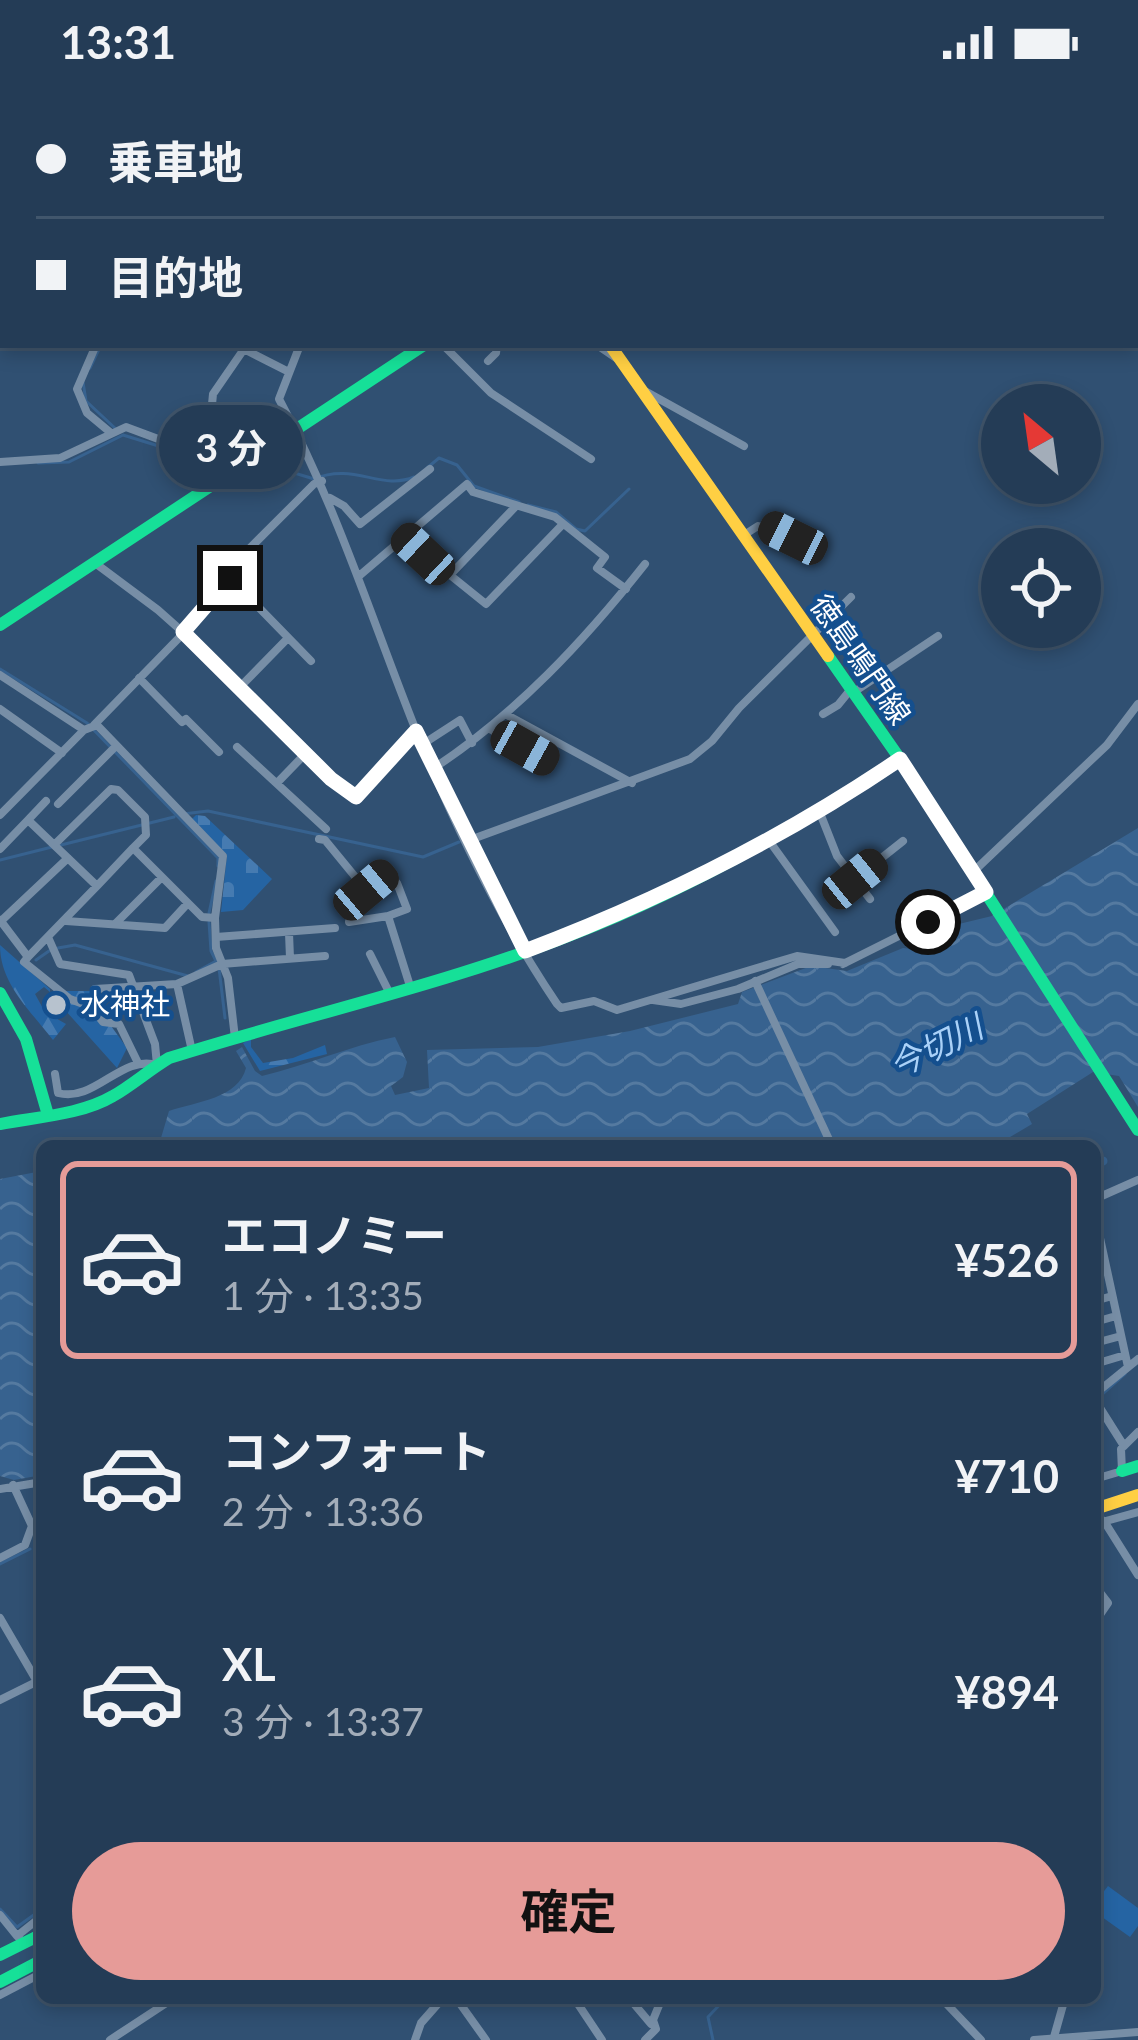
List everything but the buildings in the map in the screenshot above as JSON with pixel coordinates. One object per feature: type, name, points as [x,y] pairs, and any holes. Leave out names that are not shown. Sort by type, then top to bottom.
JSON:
[{"type":"main road","points":[[0,625],[419,348]]},
{"type":"main road","name":"徳島鳴門線","points":[[612,348],[900,759],[1138,1130]]},
{"type":"main road","points":[[0,1124],[114,1096],[157,1065],[192,1051],[525,951],[586,928],[770,842],[900,759]]},
{"type":"main road","points":[[0,993],[26,1039],[48,1115]]},
{"type":"main road","points":[[1121,1471],[1138,1466]]},
{"type":"main road","points":[[1101,1507],[1138,1495]]},
{"type":"main road","points":[[0,1955],[21,1939],[36,1935]]},
{"type":"main road","points":[[0,1982],[36,1963]]},
{"type":"street","points":[[95,348],[76,389],[87,413],[111,433]]},
{"type":"street","points":[[208,446],[214,394],[239,348]]},
{"type":"street","points":[[242,348],[287,371]]},
{"type":"street","points":[[298,348],[279,399],[322,481],[416,731],[467,841],[561,1009],[594,1001],[617,1010],[796,956],[845,963]]},
{"type":"street","points":[[446,348],[491,393],[591,459]]},
{"type":"street","points":[[488,361],[497,348]]},
{"type":"street","points":[[601,348],[624,364]]},
{"type":"street","points":[[642,389],[744,446]]},
{"type":"street","points":[[0,462],[60,458],[126,427],[169,443],[261,452]]},
{"type":"street","points":[[329,498],[361,524],[430,469]]},
{"type":"street","points":[[0,815],[183,632],[230,578],[238,560],[322,481]]},
{"type":"street","points":[[359,576],[467,484],[473,492],[555,517],[579,530],[605,557],[598,568],[626,589]]},
{"type":"street","points":[[450,575],[516,506]]},
{"type":"street","points":[[406,537],[486,604],[563,524]]},
{"type":"street","points":[[744,535],[758,526],[793,538]]},
{"type":"street","points":[[95,563],[183,632],[356,797],[416,731]]},
{"type":"street","points":[[434,768],[507,715],[645,564]]},
{"type":"street","points":[[230,578],[311,662]]},
{"type":"street","points":[[467,841],[690,759],[851,597]]},
{"type":"street","points":[[824,714],[840,709],[852,691],[938,636]]},
{"type":"street","points":[[240,687],[288,638]]},
{"type":"street","points":[[0,676],[89,728]]},
{"type":"street","points":[[139,678],[219,752]]},
{"type":"street","points":[[973,872],[1107,745],[1138,704]]},
{"type":"street","points":[[0,710],[62,753]]},
{"type":"street","points":[[507,715],[632,783]]},
{"type":"street","points":[[423,744],[460,720],[472,743]]},
{"type":"street","points":[[89,728],[97,725],[223,856],[216,937],[235,1038]]},
{"type":"street","points":[[490,729],[548,761]]},
{"type":"street","points":[[525,748],[536,732]]},
{"type":"street","points":[[58,804],[116,746]]},
{"type":"street","points":[[237,747],[277,783],[366,890],[384,870],[397,883],[407,910],[350,922]]},
{"type":"street","points":[[277,783],[305,753]]},
{"type":"street","points":[[54,845],[111,789],[118,790],[145,817],[146,835],[24,962],[70,999],[91,1006],[103,1022],[118,1024],[138,1063]]},
{"type":"street","points":[[0,849],[46,801]]},
{"type":"street","points":[[820,813],[837,856],[870,898]]},
{"type":"street","points":[[28,820],[98,886]]},
{"type":"street","points":[[855,879],[903,841]]},
{"type":"street","points":[[770,842],[835,932]]},
{"type":"street","points":[[133,848],[202,917],[215,917]]},
{"type":"street","points":[[28,957],[1,920],[68,858]]},
{"type":"street","points":[[115,925],[162,877]]},
{"type":"street","points":[[648,1000],[681,1004],[805,962],[845,963],[987,894]]},
{"type":"street","points":[[65,921],[165,928],[188,903]]},
{"type":"street","points":[[388,916],[410,986]]},
{"type":"street","points":[[216,937],[335,928]]},
{"type":"street","points":[[289,933],[290,958]]},
{"type":"street","points":[[48,937],[60,964],[129,975],[155,1044],[157,1065],[138,1063],[98,1086],[67,1096],[58,1093],[55,1074]]},
{"type":"street","points":[[370,954],[388,992]]},
{"type":"street","points":[[94,989],[177,984],[222,964],[326,956]]},
{"type":"street","points":[[756,982],[829,1140]]},
{"type":"street","points":[[177,984],[192,1051]]},
{"type":"street","points":[[1101,1196],[1138,1180]]},
{"type":"street","points":[[1101,1255],[1128,1367]]},
{"type":"street","points":[[1101,1271],[1107,1269]]},
{"type":"street","points":[[1101,1299],[1112,1296]]},
{"type":"street","points":[[1101,1320],[1117,1316]]},
{"type":"street","points":[[1101,1341],[1121,1336]]},
{"type":"street","points":[[1101,1362],[1125,1355]]},
{"type":"street","points":[[1101,1394],[1138,1359]]},
{"type":"street","points":[[1101,1407],[1124,1446]]},
{"type":"street","points":[[1101,1477],[1121,1471],[1118,1459],[1138,1432]]},
{"type":"street","points":[[0,1489],[36,1483]]},
{"type":"street","points":[[13,1485],[36,1526]]},
{"type":"street","points":[[1101,1522],[1137,1515]]},
{"type":"street","points":[[1101,1523],[1138,1575]]},
{"type":"street","points":[[0,1558],[25,1546],[36,1530]]},
{"type":"street","points":[[0,1618],[36,1677]]},
{"type":"street","points":[[0,1700],[36,1686]]},
{"type":"street","points":[[0,1915],[21,1939],[36,1923]]},
{"type":"street","points":[[0,1995],[36,1976]]},
{"type":"street","points":[[110,2040],[165,2004]]},
{"type":"street","points":[[415,2040],[421,2023],[438,2004]]},
{"type":"street","points":[[460,2004],[486,2040]]},
{"type":"street","points":[[578,2004],[602,2040]]},
{"type":"street","points":[[634,2004],[656,2030]]},
{"type":"street","points":[[656,2030],[653,2020],[660,2004]]},
{"type":"street","points":[[947,2004],[982,2040]]},
{"type":"street","points":[[1054,2037],[1062,2004]]},
{"type":"street","points":[[645,2040],[656,2030]]},
{"type":"street","points":[[1034,2040],[1138,2032]]},
{"type":"green space","points":[[205,816],[272,879],[243,910],[221,912],[227,855],[192,819]]},
{"type":"green space","points":[[0,945],[50,989],[44,987],[35,994],[45,1012],[66,1024],[53,1040],[11,984]]},
{"type":"green space","points":[[59,991],[94,991],[98,1008],[127,1048],[117,1068],[65,1010],[67,1002]]},
{"type":"green space","points":[[251,1039],[263,1063],[325,1045],[327,1054],[260,1071],[243,1043]]},
{"type":"green space","points":[[1108,1886],[1138,1908],[1138,1926],[1130,1937],[1101,1916],[1101,1895]]},
{"type":"water","name":"今切川","points":[[1138,828],[1138,1107],[1119,1076],[1093,1072],[1027,1114],[1032,1124],[1005,1140],[154,1140],[161,1138],[169,1111],[235,1086],[246,1068],[236,1051],[242,1047],[262,1076],[395,1037],[407,1062],[403,1077],[391,1086],[395,1095],[429,1088],[427,1050],[538,1047],[630,1031],[738,1004],[742,992],[811,966],[847,971],[911,949],[959,924],[992,916]]},
{"type":"water","points":[[36,1172],[36,1476],[14,1480],[0,1476],[0,1179]]},
{"type":"waterway","points":[[90,368],[100,348]]},
{"type":"waterway","points":[[83,382],[86,401],[117,430]]},
{"type":"waterway","points":[[38,463],[69,462],[123,435],[165,448],[239,456]]},
{"type":"waterway","points":[[427,468],[439,458],[457,465],[474,486],[519,502]]},
{"type":"waterway","points":[[265,464],[314,479],[342,473],[390,481],[414,477]]},
{"type":"waterway","points":[[528,505],[556,512],[585,531],[629,489]]},
{"type":"waterway","points":[[0,669],[87,723],[218,858],[218,866]]},
{"type":"waterway","points":[[183,814],[208,811],[423,857],[459,842]]},
{"type":"waterway","points":[[61,845],[174,817]]},
{"type":"waterway","points":[[0,860],[52,847]]},
{"type":"waterway","points":[[209,913],[216,881]]},
{"type":"waterway","points":[[196,972],[216,961],[209,922]]},
{"type":"waterway","points":[[58,948],[75,945],[188,976]]},
{"type":"waterway","points":[[36,960],[49,951]]},
{"type":"waterway","points":[[219,968],[225,1018]]},
{"type":"waterway","points":[[1101,1395],[1125,1374]]},
{"type":"waterway","points":[[0,1564],[30,1549]]},
{"type":"waterway","points":[[0,1909],[17,1927],[36,1913]]},
{"type":"waterway","points":[[713,2040],[708,2017],[720,2004]]},
{"type":"traffic: fast","points":[[0,625],[419,348]]},
{"type":"traffic: fast","points":[[828,656],[900,759],[1138,1130]]},
{"type":"traffic: fast","points":[[0,1124],[87,1107],[120,1092],[169,1058],[421,985],[571,935],[740,856],[900,759]]},
{"type":"traffic: fast","points":[[0,993],[26,1039],[48,1115]]},
{"type":"traffic: fast","points":[[1122,1471],[1138,1466]]},
{"type":"traffic: fast","points":[[0,1955],[36,1937]]},
{"type":"traffic: fast","points":[[0,1982],[36,1963]]},
{"type":"traffic: slow","points":[[612,348],[828,656]]},
{"type":"traffic: slow","points":[[1101,1507],[1138,1495]]},
{"type":"place","name":"水神社","points":[[56,1005]]},
{"type":"route","points":[[230,578],[183,632],[331,779],[356,797],[416,731],[525,951],[586,928],[770,842],[900,759],[986,892],[928,922]]}]
